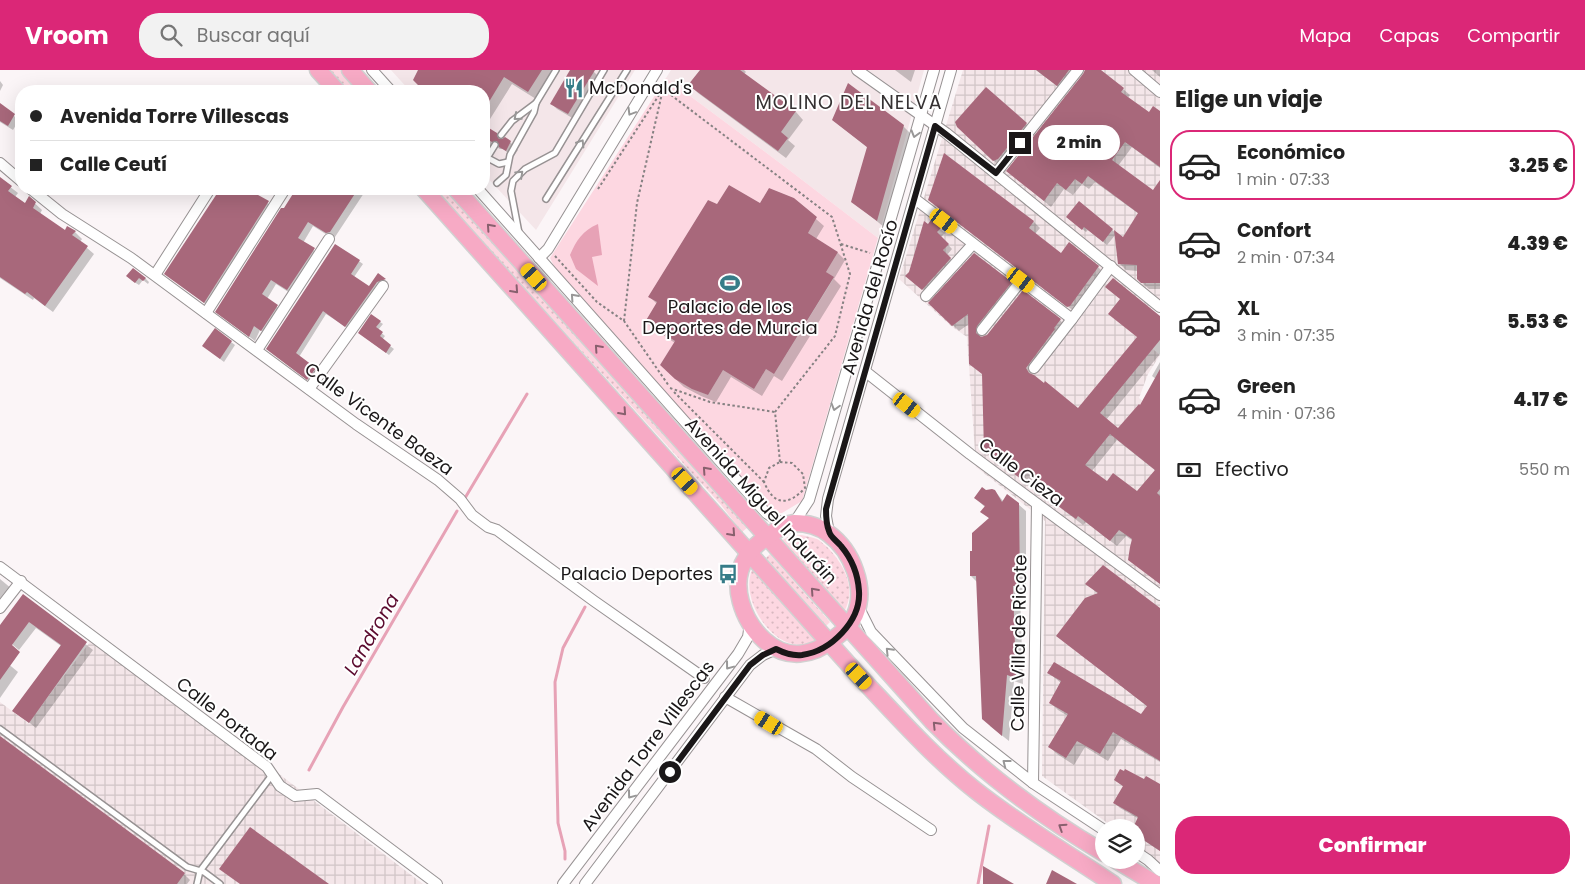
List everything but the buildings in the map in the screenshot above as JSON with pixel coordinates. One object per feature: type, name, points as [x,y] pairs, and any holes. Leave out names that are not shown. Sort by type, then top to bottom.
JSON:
[{"type":"main road","points":[[318,70],[332,85]]},
{"type":"main road","points":[[350,70],[364,85]]},
{"type":"main road","points":[[429,195],[830,643],[915,735],[960,778],[1009,815],[1113,884]]},
{"type":"main road","name":"Avenida Miguel Induráin","points":[[461,195],[766,538],[932,721],[968,757],[1027,804],[1095,846]]},
{"type":"main road","points":[[789,524],[811,525],[829,534],[842,547],[855,570],[859,590],[856,615],[847,627],[830,643],[815,652],[800,655],[788,654],[776,649],[764,640],[750,623],[742,605],[739,587],[740,570],[750,552],[766,538],[789,524]]},
{"type":"main road","points":[[1135,869],[1157,879]]},
{"type":"street","points":[[372,70],[386,85]]},
{"type":"street","points":[[539,258],[548,249],[657,70]]},
{"type":"street","points":[[858,70],[996,173],[1160,307]]},
{"type":"street","name":"Avenida del Rocío","points":[[789,524],[808,500],[934,70]]},
{"type":"street","name":"Avenida del Rocío","points":[[829,534],[826,509],[952,70]]},
{"type":"street","points":[[996,173],[1078,70]]},
{"type":"street","points":[[1134,70],[1160,92]]},
{"type":"street","points":[[0,163],[15,176]]},
{"type":"street","name":"Calle Vicente Baeza","points":[[38,195],[62,214],[131,258],[356,424],[438,480],[460,499],[472,515],[488,527],[497,530],[704,678]]},
{"type":"street","points":[[155,276],[206,195]]},
{"type":"street","points":[[206,314],[280,195]]},
{"type":"street","points":[[483,195],[766,513],[789,524]]},
{"type":"street","points":[[915,199],[1072,319]]},
{"type":"street","points":[[257,350],[328,239]]},
{"type":"street","points":[[926,296],[973,244]]},
{"type":"street","points":[[1034,368],[1111,266]]},
{"type":"street","points":[[982,330],[1021,280]]},
{"type":"street","points":[[309,389],[383,286]]},
{"type":"street","points":[[852,360],[859,360],[865,364],[866,372],[860,378],[853,379],[847,368],[852,360]]},
{"type":"street","name":"Calle Cieza","points":[[866,372],[970,454],[1160,595]]},
{"type":"street","name":"Calle Villa de Ricote","points":[[1033,783],[1038,504]]},
{"type":"street","name":"Calle Portada","points":[[0,567],[264,765],[280,786],[295,796],[317,794],[436,884]]},
{"type":"street","points":[[0,608],[20,581]]},
{"type":"street","points":[[858,605],[871,632],[963,728],[1033,783],[1095,824]]},
{"type":"street","name":"Avenida Torre Villescas","points":[[563,884],[738,654],[748,637],[750,623]]},
{"type":"street","name":"Avenida Torre Villescas","points":[[585,884],[750,665],[763,655],[776,649]]},
{"type":"street","points":[[725,697],[816,749],[852,777],[930,830]]},
{"type":"street","points":[[1145,858],[1148,860],[1157,879]]},
{"type":"lane","points":[[497,182],[506,175],[510,155],[534,112],[536,103],[556,70]]},
{"type":"lane","points":[[519,236],[511,191],[513,181],[526,168],[555,153],[604,70]]},
{"type":"lane","points":[[546,199],[627,70]]},
{"type":"lane","points":[[501,135],[512,121],[536,103]]},
{"type":"lane","points":[[490,151],[495,145]]},
{"type":"lane","points":[[490,160],[499,164],[508,162]]},
{"type":"lane","points":[[0,729],[187,867],[200,871],[220,884]]},
{"type":"lane","points":[[197,884],[200,871],[272,775]]},
{"type":"path","points":[[598,189],[663,89]]},
{"type":"path","points":[[663,89],[832,217],[841,244],[850,274],[835,336],[775,412],[780,462]]},
{"type":"path","points":[[624,321],[638,203],[663,89]]},
{"type":"path","points":[[841,244],[880,256]]},
{"type":"path","points":[[554,256],[597,302],[624,321],[670,388],[764,482],[768,492],[774,499],[786,502],[796,498],[805,488],[803,474],[792,463],[780,462],[769,468],[764,482]]},
{"type":"path","points":[[670,388],[710,402],[775,412]]},
{"type":"shaded area","points":[[330,70],[340,70],[354,85],[344,85]]},
{"type":"shaded area","points":[[391,70],[635,70],[536,230],[490,180],[490,85],[405,85]]},
{"type":"shaded area","points":[[671,70],[924,70],[878,238],[666,78]]},
{"type":"shaded area","points":[[963,70],[1160,70],[1160,309],[1154,305],[1132,332],[1160,355],[1148,374],[1139,398],[1160,416],[1160,864],[1145,852],[1145,819],[1102,819],[1042,776],[1045,521],[976,467],[967,337],[951,326],[899,279]]},
{"type":"shaded area","points":[[666,78],[878,238],[802,501],[782,513],[773,513],[556,270],[550,258]],"holes":[[[729,185],[760,203],[769,188],[794,198],[817,217],[808,233],[838,252],[826,272],[834,278],[774,374],[766,369],[754,389],[723,370],[708,395],[682,383],[660,365],[675,341],[645,322],[657,302],[648,297],[708,200],[717,204]]]},
{"type":"shaded area","points":[[440,195],[451,195],[748,527],[742,532],[721,505]]},
{"type":"shaded area","points":[[598,224],[602,255],[592,257],[598,286],[576,269],[570,255],[575,245],[588,229]]},
{"type":"shaded area","points":[[801,535],[819,540],[832,552],[843,567],[849,584],[848,602],[845,610],[781,541],[788,537]]},
{"type":"shaded area","points":[[770,554],[830,622],[826,626],[766,558]]},
{"type":"shaded area","points":[[752,570],[817,640],[803,645],[790,643],[777,637],[766,626],[757,613],[751,598],[749,583]]},
{"type":"shaded area","points":[[96,634],[423,884],[0,884],[0,702],[28,723]]},
{"type":"waterway","name":"Landrona","points":[[466,501],[465,498],[527,394]]},
{"type":"waterway","name":"Landrona","points":[[309,770],[343,707],[457,511]]},
{"type":"waterway","name":"Landrona","points":[[565,859],[565,851],[558,823],[555,682],[563,648],[585,607]]},
{"type":"waterway","points":[[978,884],[989,826]]},
{"type":"place","name":"McDonald's","points":[[574,88]]},
{"type":"place","name":"Palacio de los Deportes de Murcia","points":[[730,283]]},
{"type":"place","name":"Palacio Deportes","points":[[728,574]]},
{"type":"district","name":"MOLINO DEL NELVA","points":[[849,102]]},
{"type":"route","points":[[670,772],[756,659],[776,649],[788,654],[800,655],[815,652],[843,632],[856,615],[859,590],[855,570],[842,547],[829,534],[826,509],[935,126],[996,173],[1020,143]]}]
